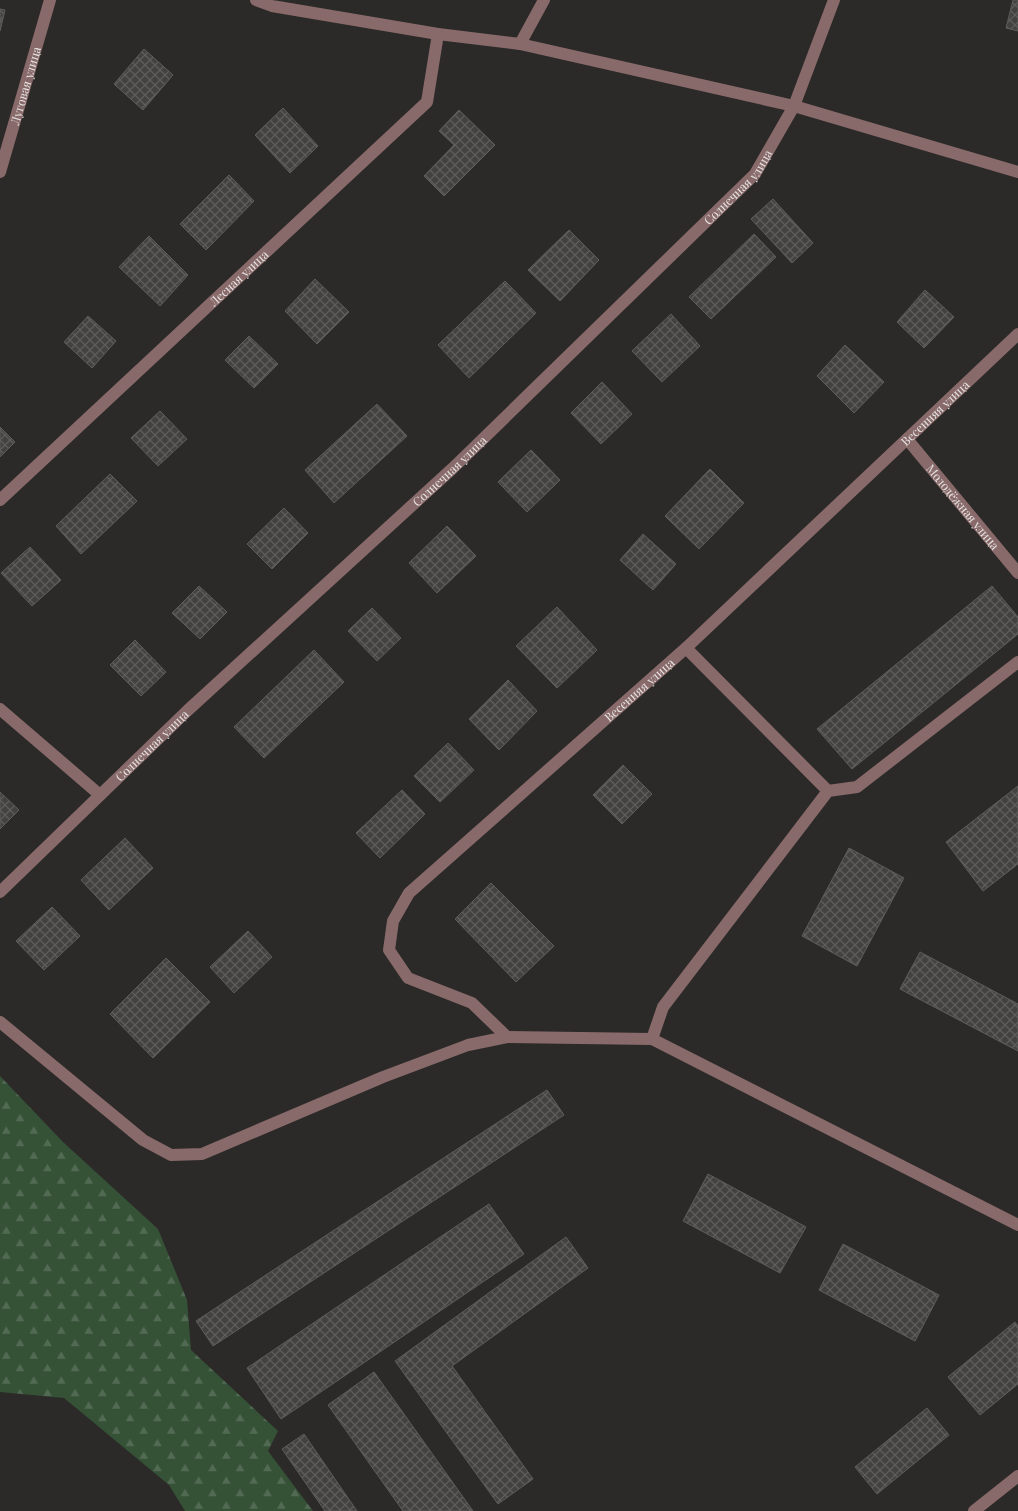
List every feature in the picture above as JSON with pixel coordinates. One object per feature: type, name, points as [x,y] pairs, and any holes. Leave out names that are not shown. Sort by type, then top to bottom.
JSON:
[{"type":"street","name":"Луговая улица","points":[[0,172],[50,0]]},
{"type":"street","points":[[256,0],[272,6],[438,34],[520,44],[794,106],[1018,172]]},
{"type":"street","points":[[520,44],[544,0]]},
{"type":"street","name":"Солнечная улица","points":[[0,892],[187,711],[454,468],[755,174],[794,106],[834,0]]},
{"type":"street","name":"Лесная улица","points":[[0,500],[427,102],[438,34]]},
{"type":"street","name":"Весенняя улица","points":[[507,1037],[472,1003],[408,978],[389,950],[393,921],[408,893],[686,648],[1018,334]]},
{"type":"street","name":"Молодёжная улица","points":[[907,439],[1018,573]]},
{"type":"street","points":[[686,648],[828,790]]},
{"type":"street","points":[[652,1039],[663,1007],[828,790],[857,787],[1018,662]]},
{"type":"street","points":[[0,708],[100,795]]},
{"type":"street","points":[[0,1022],[143,1140],[172,1155],[202,1154],[383,1077],[468,1045],[507,1037],[652,1039],[1018,1225]]},
{"type":"street","points":[[974,1511],[1018,1476]]},
{"type":"green space","points":[[0,1076],[63,1142],[158,1229],[187,1300],[191,1350],[278,1431],[268,1451],[313,1511],[185,1511],[169,1485],[64,1398],[0,1392]]},
{"type":"building","points":[[1013,0],[1018,0],[1018,31],[1006,28]]},
{"type":"building","points":[[0,9],[5,10],[0,31]]},
{"type":"building","points":[[144,49],[173,75],[143,110],[114,84]]},
{"type":"building","points":[[283,108],[318,146],[290,173],[255,135]]},
{"type":"building","points":[[459,110],[495,145],[444,196],[424,176],[454,145],[439,131]]},
{"type":"building","points":[[229,175],[254,201],[206,250],[180,224]]},
{"type":"building","points":[[773,199],[813,243],[792,263],[751,219]]},
{"type":"building","points":[[569,230],[599,260],[560,301],[528,270]]},
{"type":"building","points":[[754,234],[776,257],[711,319],[689,297]]},
{"type":"building","points":[[149,236],[188,275],[160,306],[119,267]]},
{"type":"building","points":[[315,279],[349,312],[317,344],[285,311]]},
{"type":"building","points":[[505,281],[536,313],[469,378],[438,345]]},
{"type":"building","points":[[925,290],[954,317],[924,348],[897,322]]},
{"type":"building","points":[[671,314],[700,346],[662,382],[632,351]]},
{"type":"building","points":[[88,316],[116,341],[92,368],[64,342]]},
{"type":"building","points":[[249,336],[278,364],[254,388],[225,360]]},
{"type":"building","points":[[845,345],[884,382],[854,413],[817,376]]},
{"type":"building","points":[[602,382],[632,414],[601,444],[571,413]]},
{"type":"building","points":[[377,404],[407,436],[334,503],[305,470]]},
{"type":"building","points":[[160,411],[187,439],[158,466],[131,438]]},
{"type":"building","points":[[0,427],[15,442],[0,457]]},
{"type":"building","points":[[531,450],[560,480],[527,512],[498,482]]},
{"type":"building","points":[[710,469],[744,503],[699,549],[665,516]]},
{"type":"building","points":[[110,474],[137,501],[81,554],[56,526]]},
{"type":"building","points":[[284,508],[308,533],[272,569],[247,544]]},
{"type":"building","points":[[447,526],[476,556],[437,593],[409,563]]},
{"type":"building","points":[[643,534],[676,564],[653,590],[620,560]]},
{"type":"building","points":[[30,547],[61,580],[32,606],[1,573]]},
{"type":"building","points":[[199,586],[227,612],[200,639],[172,613]]},
{"type":"building","points":[[992,586],[1018,617],[1018,634],[852,769],[817,729]]},
{"type":"building","points":[[557,607],[597,650],[557,688],[516,646]]},
{"type":"building","points":[[372,608],[401,638],[377,661],[348,631]]},
{"type":"building","points":[[135,640],[166,672],[141,696],[110,665]]},
{"type":"building","points":[[314,650],[344,682],[264,758],[234,727]]},
{"type":"building","points":[[508,680],[537,711],[499,750],[469,719]]},
{"type":"building","points":[[448,743],[474,770],[440,802],[414,776]]},
{"type":"building","points":[[623,765],[652,794],[622,824],[593,795]]},
{"type":"building","points":[[1018,786],[1018,864],[983,891],[946,842]]},
{"type":"building","points":[[402,790],[425,814],[380,858],[356,833]]},
{"type":"building","points":[[0,792],[19,810],[0,829]]},
{"type":"building","points":[[125,838],[153,868],[109,910],[81,880]]},
{"type":"building","points":[[849,848],[904,878],[857,966],[802,936]]},
{"type":"building","points":[[491,883],[554,946],[516,982],[455,919]]},
{"type":"building","points":[[52,907],[80,936],[44,970],[16,941]]},
{"type":"building","points":[[248,931],[272,957],[234,993],[210,967]]},
{"type":"building","points":[[920,952],[1018,1004],[1018,1051],[900,989]]},
{"type":"building","points":[[166,958],[210,1002],[153,1058],[110,1014]]},
{"type":"building","points":[[547,1090],[564,1115],[213,1346],[196,1321]]},
{"type":"building","points":[[708,1174],[806,1227],[780,1273],[683,1221]]},
{"type":"building","points":[[489,1204],[524,1254],[281,1419],[247,1368]]},
{"type":"building","points":[[566,1237],[588,1268],[452,1366],[533,1479],[498,1504],[395,1361]]},
{"type":"building","points":[[843,1244],[939,1295],[915,1341],[819,1290]]},
{"type":"building","points":[[1015,1322],[1018,1326],[1018,1384],[980,1415],[948,1377]]},
{"type":"building","points":[[374,1372],[473,1511],[403,1511],[328,1405]]},
{"type":"building","points":[[927,1408],[949,1435],[877,1494],[855,1467]]},
{"type":"building","points":[[304,1434],[357,1511],[325,1511],[282,1449]]}]
